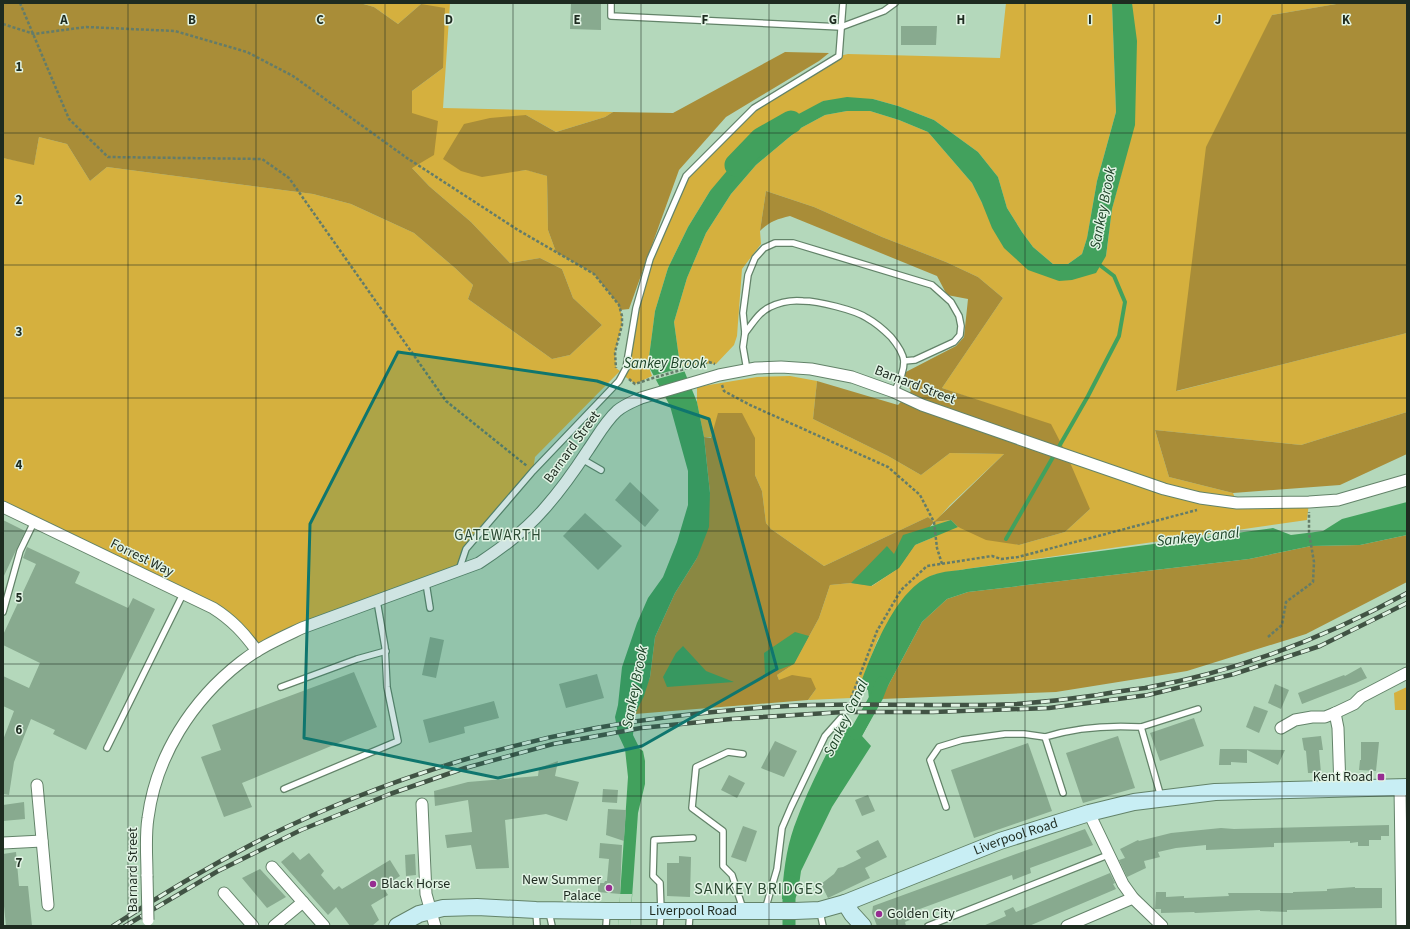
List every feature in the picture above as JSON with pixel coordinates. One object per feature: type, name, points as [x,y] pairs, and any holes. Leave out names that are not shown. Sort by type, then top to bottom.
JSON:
[{"type":"street","name":"Barnard Street","points":[[148,923],[146,834],[148,816],[153,796],[166,755],[179,731],[194,709],[208,693],[232,669],[257,651],[276,640],[302,628],[459,571],[478,563],[494,553],[530,524],[544,509],[609,420],[618,410],[641,398],[720,375],[756,368],[781,367],[811,369],[852,377],[894,392],[922,405],[1048,450],[1164,489],[1200,498],[1237,503],[1338,500],[1407,480]]},
{"type":"street","name":"Forrest Way","points":[[3,507],[214,608],[225,615],[243,631],[257,651]]},
{"type":"street","points":[[1281,728],[1295,720],[1325,716],[1335,713],[1354,704],[1361,697],[1407,673]]},
{"type":"street","points":[[1335,713],[1338,728],[1340,789]]},
{"type":"street","points":[[37,785],[48,905]]},
{"type":"street","points":[[1402,926],[1403,787]]},
{"type":"street","name":"Liverpool Road","points":[[397,926],[419,914],[431,910],[477,906],[689,919],[744,911],[820,910],[845,903],[972,851],[1088,813],[1134,802],[1215,792],[1403,787]]},
{"type":"street","points":[[422,804],[426,894],[435,926]]},
{"type":"street","points":[[1088,813],[1123,884],[1133,898],[1162,926]]},
{"type":"street","points":[[3,843],[42,840]]},
{"type":"street","points":[[272,867],[324,926]]},
{"type":"street","points":[[224,893],[253,926]]},
{"type":"street","points":[[1067,926],[1133,898]]},
{"type":"street","points":[[274,926],[303,902]]},
{"type":"street","points":[[845,903],[863,926]]},
{"type":"lane","points":[[611,3],[611,16],[841,27],[884,12],[895,3]]},
{"type":"lane","points":[[459,571],[466,549],[532,471],[619,381],[623,375],[626,368],[636,308],[650,259],[686,176],[754,108],[839,56],[843,3]]},
{"type":"lane","points":[[747,370],[743,347],[746,333],[743,314],[748,276],[755,258],[764,248],[775,243],[793,243],[932,285],[951,302],[960,316],[960,335],[954,342],[915,360],[904,361]]},
{"type":"lane","points":[[746,333],[759,314],[770,306],[786,302],[804,300],[839,307],[866,317],[882,328],[895,342],[904,361],[899,384],[894,392]]},
{"type":"lane","points":[[582,459],[601,470]]},
{"type":"lane","points":[[3,612],[20,551],[34,522]]},
{"type":"lane","points":[[426,583],[430,608]]},
{"type":"lane","points":[[107,748],[183,594]]},
{"type":"lane","points":[[284,789],[398,741],[387,687],[386,651],[377,601]]},
{"type":"lane","points":[[281,687],[357,659],[386,651]]},
{"type":"lane","points":[[946,807],[930,760],[939,747],[962,740],[993,736],[1024,734],[1045,737],[1086,727],[1141,727],[1198,709]]},
{"type":"lane","points":[[764,911],[777,869],[782,828],[825,736],[841,718]]},
{"type":"lane","points":[[1141,727],[1161,798]]},
{"type":"lane","points":[[1045,737],[1063,793]]},
{"type":"lane","points":[[743,754],[728,752],[696,767],[692,808],[723,831],[723,866],[732,876],[744,911]]},
{"type":"lane","points":[[661,918],[660,883],[653,876],[654,840],[693,838]]},
{"type":"lane","points":[[928,926],[1108,855]]},
{"type":"lane","points":[[537,926],[542,910]]},
{"type":"lane","points":[[542,910],[552,926]]},
{"type":"lane","points":[[820,910],[823,926]]},
{"type":"path","points":[[20,3],[68,119],[108,157],[262,159],[289,178],[446,401],[532,471]]},
{"type":"path","points":[[3,24],[34,34],[86,27],[175,31],[247,52],[293,76],[407,158],[518,230],[594,274],[619,305],[622,316],[622,325],[615,352],[616,368],[636,384],[709,362],[716,364]]},
{"type":"path","points":[[724,391],[757,408],[888,467],[920,495],[934,522],[942,564]]},
{"type":"path","points":[[1268,637],[1282,625],[1286,602],[1312,582],[1314,562],[1309,533],[1308,502]]},
{"type":"path","points":[[851,698],[877,631],[901,590],[927,566],[992,556],[1001,559],[1018,557],[1189,511],[1203,509]]},
{"type":"highlighted area","points":[[398,352],[597,381],[709,419],[777,669],[642,746],[498,778],[304,738],[310,524]]},
{"type":"shaded area","points":[[3,3],[360,3],[374,7],[398,24],[421,4],[445,8],[443,68],[412,91],[412,113],[438,121],[434,155],[412,168],[429,186],[471,222],[510,263],[540,258],[562,269],[573,298],[602,325],[570,355],[552,359],[468,299],[473,285],[414,233],[351,204],[313,194],[107,167],[90,181],[67,144],[39,137],[34,165],[3,158]]},
{"type":"shaded area","points":[[360,3],[450,3],[443,108],[613,112],[605,117],[556,132],[526,115],[506,172],[527,170],[547,176],[548,230],[556,252],[594,274],[619,305],[622,316],[622,325],[615,352],[616,368],[620,371],[535,457],[533,471],[466,549],[459,571],[257,651],[234,623],[3,507],[3,158],[34,164],[39,137],[67,144],[90,181],[107,167],[313,194],[351,204],[414,233],[473,285],[468,299],[552,359],[570,355],[602,325],[573,298],[562,269],[540,258],[510,263],[471,222],[429,186],[412,168],[412,91],[443,68],[421,4],[398,24],[374,7]]},
{"type":"shaded area","points":[[1006,3],[1112,3],[1116,112],[1097,181],[1087,238],[1082,254],[1068,264],[1053,264],[1033,247],[1007,208],[998,177],[978,152],[934,120],[898,106],[873,99],[823,101],[710,191],[688,227],[668,268],[655,311],[648,365],[652,376],[635,384],[623,375],[636,308],[650,259],[686,176],[754,108],[839,56],[848,54],[1000,58]]},
{"type":"shaded area","points":[[1132,3],[1342,3],[1272,15],[1177,391],[1407,333],[1407,412],[1301,445],[1155,430],[1169,477],[1233,493],[1237,503],[1309,502],[1307,520],[933,575],[878,639],[860,685],[851,698],[808,700],[816,689],[779,680],[777,675],[794,664],[819,618],[830,585],[851,583],[872,586],[899,568],[915,545],[934,537],[934,522],[928,517],[824,566],[771,529],[766,523],[762,491],[755,475],[755,438],[704,437],[697,402],[697,387],[757,377],[790,376],[817,381],[813,419],[888,456],[921,475],[950,453],[1004,454],[950,505],[935,522],[951,520],[958,527],[1019,545],[1065,532],[1090,509],[1009,411],[942,388],[1003,298],[978,277],[946,262],[882,237],[814,207],[766,191],[760,231],[761,244],[742,269],[737,336],[734,345],[716,364],[683,367],[679,358],[674,322],[687,278],[706,233],[731,194],[756,165],[799,129],[825,115],[847,111],[870,111],[899,120],[928,132],[972,183],[982,203],[1059,281],[1106,256],[1112,209],[1125,159]]},
{"type":"shaded area","points":[[1342,3],[1407,3],[1407,333],[1176,391],[1206,147],[1272,15]]},
{"type":"shaded area","points":[[785,52],[829,53],[819,61],[726,117],[679,170],[629,309],[620,310],[619,305],[594,274],[556,252],[548,230],[547,176],[526,170],[482,177],[461,171],[443,159],[464,124],[490,118],[526,115],[556,132],[605,117],[613,112],[673,113]]},
{"type":"shaded area","points":[[766,191],[814,207],[882,237],[946,262],[978,277],[1003,298],[942,388],[1051,424],[1065,451],[1090,509],[1065,532],[1019,545],[986,540],[958,527],[951,520],[934,522],[1004,454],[950,453],[921,475],[888,456],[813,419],[817,381],[898,405],[911,391],[902,374],[956,346],[964,337],[968,299],[947,295],[937,276],[790,216],[774,221],[760,231]]},
{"type":"shaded area","points":[[1407,412],[1407,454],[1340,485],[1233,493],[1169,477],[1155,430],[1301,445]]},
{"type":"shaded area","points":[[718,413],[742,413],[755,438],[755,475],[762,491],[766,523],[771,529],[824,566],[928,517],[934,522],[899,568],[871,586],[851,583],[830,585],[819,618],[794,664],[777,675],[779,680],[792,675],[811,678],[816,689],[808,700],[635,714],[650,677],[655,637],[675,593],[697,558],[710,493],[704,437],[711,438]]},
{"type":"shaded area","points":[[1407,535],[1407,582],[1306,634],[1187,671],[1056,692],[881,699],[922,622],[947,599],[968,592],[1249,559],[1311,546],[1360,545]]},
{"type":"shaded area","points":[[1407,687],[1407,710],[1395,710],[1394,693]]},
{"type":"water","name":"Sankey Brook","points":[[1112,3],[1132,3],[1137,41],[1135,125],[1112,209],[1106,256],[1096,273],[1072,280],[1059,281],[1028,270],[1004,248],[992,228],[972,183],[928,132],[899,120],[870,111],[847,111],[825,115],[799,129],[756,165],[731,194],[706,233],[687,278],[674,322],[679,358],[697,402],[704,437],[710,493],[709,527],[697,558],[675,593],[655,637],[650,677],[644,696],[635,714],[633,735],[640,749],[643,751],[645,761],[645,784],[638,813],[630,926],[618,926],[628,777],[625,749],[618,734],[615,717],[618,705],[622,667],[637,623],[648,598],[663,577],[677,542],[688,505],[688,471],[670,406],[648,365],[655,311],[668,268],[688,227],[710,191],[737,159],[778,125],[823,101],[847,97],[873,99],[898,106],[934,120],[978,152],[998,177],[1007,208],[1033,247],[1053,264],[1068,264],[1082,254],[1087,238],[1097,181],[1116,112]]},
{"type":"water","points":[[1407,502],[1407,535],[1360,545],[1311,546],[1249,559],[968,592],[947,599],[922,622],[881,699],[869,699],[868,690],[860,685],[879,639],[897,607],[908,593],[920,582],[933,575],[966,569],[1273,528],[1291,535],[1323,531],[1342,519]]},
{"type":"water","points":[[951,520],[958,527],[915,545],[899,568],[871,586],[851,583],[887,546],[894,554],[903,535]]},
{"type":"water","points":[[795,632],[809,636],[794,664],[765,675],[764,653]]},
{"type":"water","points":[[683,646],[706,671],[734,682],[667,687],[663,677],[676,653]]},
{"type":"water","points":[[858,718],[871,719],[862,736],[871,746],[832,807],[801,871],[798,892],[795,899],[782,899],[784,872],[789,845],[794,827],[804,802],[839,729],[854,725]]},
{"type":"pier","points":[[685,367],[686,371],[654,380],[652,377],[652,376]]},
{"type":"pier","points":[[620,894],[632,894],[630,926],[618,926]]},
{"type":"building","points":[[571,3],[601,4],[601,30],[570,29]]},
{"type":"building","points":[[901,26],[937,26],[936,45],[901,45]]},
{"type":"building","points":[[630,482],[659,510],[645,527],[615,500]]},
{"type":"building","points":[[585,513],[622,546],[598,570],[563,536]]},
{"type":"building","points":[[3,520],[25,531],[3,578]]},
{"type":"building","points":[[27,547],[80,572],[75,583],[128,608],[133,598],[155,609],[86,750],[53,734],[55,730],[31,719],[14,762],[9,795],[3,794],[3,740],[14,711],[3,706],[3,676],[29,688],[40,663],[3,645],[3,635],[36,564],[23,558]]},
{"type":"building","points":[[430,637],[444,640],[436,678],[422,675]]},
{"type":"building","points":[[1361,667],[1367,678],[1302,704],[1298,693],[1344,675],[1345,676]]},
{"type":"building","points":[[354,672],[377,727],[242,783],[252,807],[224,817],[201,757],[221,750],[212,725]]},
{"type":"building","points":[[597,674],[604,698],[566,708],[559,684]]},
{"type":"building","points":[[1275,684],[1289,690],[1281,709],[1268,703]]},
{"type":"building","points":[[494,701],[499,718],[464,727],[465,733],[429,743],[423,720]]},
{"type":"building","points":[[1254,706],[1268,711],[1259,733],[1246,727]]},
{"type":"building","points":[[1194,718],[1204,746],[1160,761],[1150,733]]},
{"type":"building","points":[[1118,736],[1135,788],[1083,803],[1066,753]]},
{"type":"building","points":[[1321,736],[1323,750],[1319,750],[1321,773],[1308,773],[1306,751],[1304,750],[1302,738]]},
{"type":"building","points":[[775,741],[797,751],[784,777],[761,768]]},
{"type":"building","points":[[1361,742],[1379,742],[1376,771],[1359,770],[1361,760]]},
{"type":"building","points":[[1028,743],[1052,811],[974,838],[951,770]]},
{"type":"building","points":[[1220,749],[1285,750],[1278,765],[1247,750],[1247,763],[1231,762],[1231,765],[1219,765]]},
{"type":"building","points":[[558,761],[555,776],[579,782],[567,821],[546,814],[505,820],[509,868],[476,869],[471,845],[447,848],[445,835],[472,832],[468,800],[435,806],[434,791],[468,782],[538,776],[539,768]]},
{"type":"building","points":[[729,775],[745,783],[737,798],[721,790]]},
{"type":"building","points":[[603,789],[618,790],[617,803],[602,802]]},
{"type":"building","points":[[868,795],[875,811],[862,816],[855,800]]},
{"type":"building","points":[[24,802],[25,819],[3,821],[3,805]]},
{"type":"building","points":[[608,809],[626,810],[624,841],[606,835]]},
{"type":"building","points":[[1389,825],[1389,836],[1381,836],[1381,840],[1369,840],[1369,846],[1358,846],[1358,842],[1350,843],[1350,841],[1274,843],[1274,847],[1206,850],[1206,845],[1176,848],[1158,852],[1160,857],[1144,861],[1146,868],[1127,877],[1119,860],[1125,858],[1120,849],[1138,840],[1171,833],[1221,828],[1234,829]]},
{"type":"building","points":[[743,826],[757,831],[746,862],[731,857]]},
{"type":"building","points":[[1085,829],[1093,845],[1030,868],[1031,873],[1013,880],[1012,875],[917,910],[919,916],[905,922],[906,926],[877,926],[872,913],[873,906]]},
{"type":"building","points":[[878,840],[887,857],[865,868],[870,878],[828,898],[821,884],[834,874],[838,868],[861,858],[856,851]]},
{"type":"building","points":[[600,843],[622,845],[620,894],[598,892],[598,883],[604,883],[607,881],[609,859],[599,858]]},
{"type":"building","points":[[16,852],[19,886],[28,886],[32,926],[6,926],[3,896],[3,854]]},
{"type":"building","points":[[293,852],[300,860],[309,853],[324,871],[321,875],[334,890],[339,886],[342,889],[390,860],[400,876],[383,887],[388,895],[371,905],[379,920],[372,926],[350,926],[336,907],[328,915],[281,862]]},
{"type":"building","points":[[415,854],[416,875],[406,876],[405,855]]},
{"type":"building","points":[[679,856],[691,857],[690,897],[667,896],[667,863],[679,863]]},
{"type":"building","points":[[260,869],[286,897],[267,908],[242,878]]},
{"type":"building","points":[[1110,873],[1116,889],[1029,926],[983,926],[1006,916],[1004,911],[1013,907],[1016,912]]},
{"type":"building","points":[[1355,887],[1382,888],[1382,908],[1287,910],[1287,912],[1260,910],[1195,913],[1161,913],[1161,909],[1155,909],[1156,892],[1166,892],[1166,897],[1184,896],[1184,898],[1229,896],[1228,893],[1293,893],[1327,891],[1327,889]]},
{"type":"waterway","name":"Sankey Brook","points":[[736,165],[761,139],[791,122]]},
{"type":"waterway","name":"Sankey Canal","points":[[1006,539],[1088,396],[1119,336],[1125,302],[1114,276],[1097,263]]},
{"type":"waterway","name":"Sankey Canal","points":[[856,733],[877,696],[882,683]]},
{"type":"waterway","name":"Sankey Canal","points":[[789,926],[789,894],[791,882]]},
{"type":"railway","points":[[113,926],[207,869],[266,837],[314,815],[364,794],[414,776],[466,759],[518,745],[623,723],[744,709],[838,705],[1017,704],[1068,699],[1145,688],[1213,673],[1247,663],[1345,624],[1407,593]]},
{"type":"railway","points":[[125,926],[218,871],[301,830],[390,794],[465,768],[553,744],[641,728],[731,719],[844,712],[933,712],[1049,708],[1148,695],[1234,674],[1320,646],[1407,603]]},
{"type":"place","name":"Kent Road","points":[[1381,777]]},
{"type":"place","name":"Black Horse","points":[[373,884]]},
{"type":"place","name":"New Summer Palace","points":[[609,888]]},
{"type":"place","name":"Golden City","points":[[879,914]]},
{"type":"district","name":"GATEWARTH","points":[[498,535]]},
{"type":"district","name":"SANKEY BRIDGES","points":[[759,889]]}]
